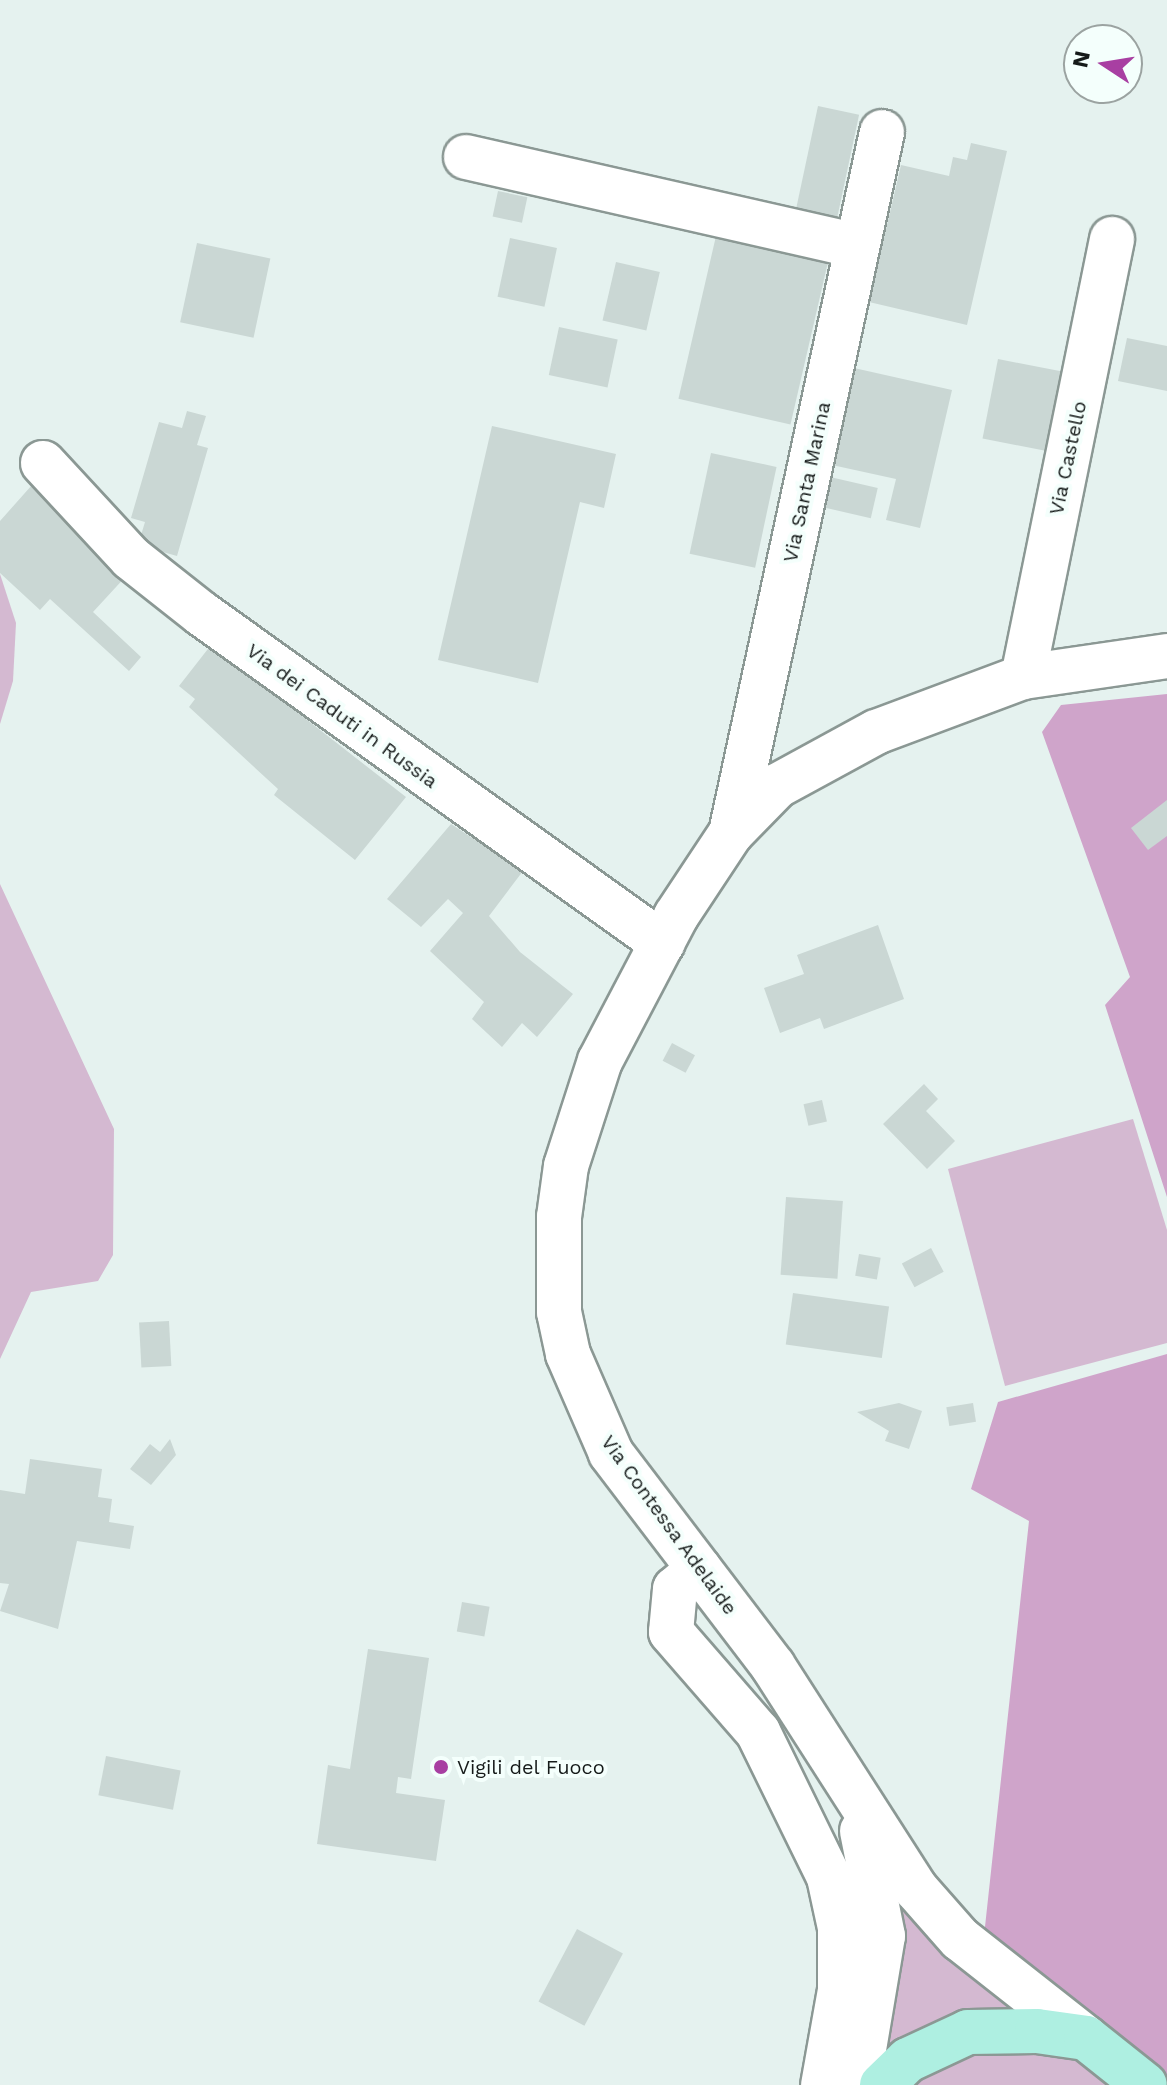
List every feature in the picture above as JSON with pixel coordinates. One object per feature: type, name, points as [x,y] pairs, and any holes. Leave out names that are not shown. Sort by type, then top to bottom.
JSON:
[{"type":"main road","points":[[882,2085],[934,2045],[968,2032],[1086,2038],[1145,2085]]},
{"type":"street","name":"Via Santa Marina","points":[[731,833],[882,132]]},
{"type":"street","points":[[466,157],[857,246]]},
{"type":"street","name":"Via Castello","points":[[1023,677],[1112,239]]},
{"type":"street","name":"Via dei Caduti in Russia","points":[[43,463],[131,558],[202,614],[662,943]]},
{"type":"street","name":"Via Contessa Adelaide","points":[[854,1801],[773,1666],[611,1453],[585,1403],[559,1312],[559,1217],[578,1121],[600,1061],[662,943],[731,833],[809,763],[1023,677],[1167,656]]},
{"type":"street","points":[[699,1569],[675,1589],[671,1632],[758,1732],[829,1877],[840,1928],[840,1990],[823,2085]]},
{"type":"street","points":[[854,1801],[960,1939],[1086,2038]]},
{"type":"street","points":[[854,1801],[883,1936],[858,2085]]},
{"type":"shaded area","points":[[0,574],[16,623],[13,681],[0,724]]},
{"type":"shaded area","points":[[1167,694],[1167,1197],[1105,1005],[1130,977],[1042,732],[1061,705]]},
{"type":"shaded area","points":[[0,884],[114,1129],[113,1255],[98,1281],[31,1292],[0,1359]]},
{"type":"shaded area","points":[[1133,1119],[1167,1230],[1167,1343],[1005,1386],[948,1169]]},
{"type":"shaded area","points":[[1167,1354],[1167,2083],[984,1936],[1029,1521],[971,1489],[998,1402]]},
{"type":"shaded area","points":[[894,1878],[1049,2021],[881,2071]]},
{"type":"shaded area","points":[[965,2049],[1077,2055],[1120,2085],[904,2085]]},
{"type":"building","points":[[818,106],[859,115],[836,221],[795,213]]},
{"type":"building","points":[[971,143],[1007,151],[967,325],[869,302],[901,165],[949,176],[953,157],[967,160]]},
{"type":"building","points":[[498,191],[527,197],[522,223],[493,216]]},
{"type":"building","points":[[716,236],[828,262],[790,425],[678,399]]},
{"type":"building","points":[[510,238],[557,248],[544,307],[498,297]]},
{"type":"building","points":[[197,243],[270,259],[254,338],[180,322]]},
{"type":"building","points":[[616,262],[660,272],[646,331],[603,320]]},
{"type":"building","points":[[559,327],[618,339],[608,387],[549,375]]},
{"type":"building","points":[[1127,338],[1167,346],[1167,391],[1118,381]]},
{"type":"building","points":[[998,359],[1065,372],[1049,451],[983,439]]},
{"type":"building","points":[[854,368],[952,390],[920,528],[886,520],[896,479],[832,465]]},
{"type":"building","points":[[187,411],[206,416],[197,445],[208,448],[177,556],[138,545],[145,522],[131,518],[159,422],[182,428]]},
{"type":"building","points":[[492,426],[616,454],[604,508],[580,502],[538,683],[438,660]]},
{"type":"building","points":[[711,453],[777,467],[755,568],[690,554]]},
{"type":"building","points":[[830,477],[878,488],[871,518],[823,507]]},
{"type":"building","points":[[32,485],[128,574],[93,612],[141,657],[129,671],[50,599],[40,610],[0,573],[0,521]]},
{"type":"building","points":[[211,645],[406,797],[355,860],[274,795],[278,789],[189,707],[195,699],[179,686]]},
{"type":"building","points":[[1167,800],[1167,836],[1148,850],[1131,828]]},
{"type":"building","points":[[451,824],[523,871],[489,916],[520,952],[573,994],[537,1037],[522,1023],[502,1047],[472,1019],[484,1002],[430,951],[463,913],[448,899],[421,927],[387,899]]},
{"type":"building","points":[[878,925],[904,999],[824,1029],[820,1018],[780,1033],[764,988],[804,974],[797,955]]},
{"type":"building","points":[[672,1043],[695,1055],[686,1073],[663,1061]]},
{"type":"building","points":[[924,1084],[938,1099],[926,1111],[955,1141],[927,1169],[883,1124]]},
{"type":"building","points":[[822,1100],[827,1121],[808,1126],[803,1104]]},
{"type":"building","points":[[786,1197],[843,1201],[837,1279],[781,1275]]},
{"type":"building","points":[[931,1248],[944,1272],[915,1287],[902,1263]]},
{"type":"building","points":[[859,1254],[881,1258],[877,1279],[855,1276]]},
{"type":"building","points":[[793,1293],[889,1306],[882,1358],[786,1344]]},
{"type":"building","points":[[169,1321],[171,1366],[141,1368],[139,1323]]},
{"type":"building","points":[[899,1403],[922,1411],[909,1449],[885,1441],[889,1431],[857,1412]]},
{"type":"building","points":[[973,1403],[976,1422],[949,1426],[946,1407]]},
{"type":"building","points":[[170,1439],[176,1455],[151,1485],[130,1469],[150,1444],[160,1452]]},
{"type":"building","points":[[30,1459],[102,1469],[98,1497],[112,1499],[109,1522],[134,1526],[130,1549],[77,1541],[58,1629],[0,1611],[9,1584],[0,1583],[0,1490],[25,1494]]},
{"type":"building","points":[[462,1602],[490,1607],[484,1636],[457,1632]]},
{"type":"building","points":[[368,1649],[429,1658],[411,1779],[398,1777],[396,1793],[445,1800],[436,1861],[317,1844],[328,1765],[350,1769]]},
{"type":"building","points":[[106,1756],[181,1771],[173,1810],[98,1795]]},
{"type":"building","points":[[577,1929],[623,1953],[584,2026],[539,2001]]},
{"type":"place","name":"Vigili del Fuoco","points":[[441,1767]]}]
